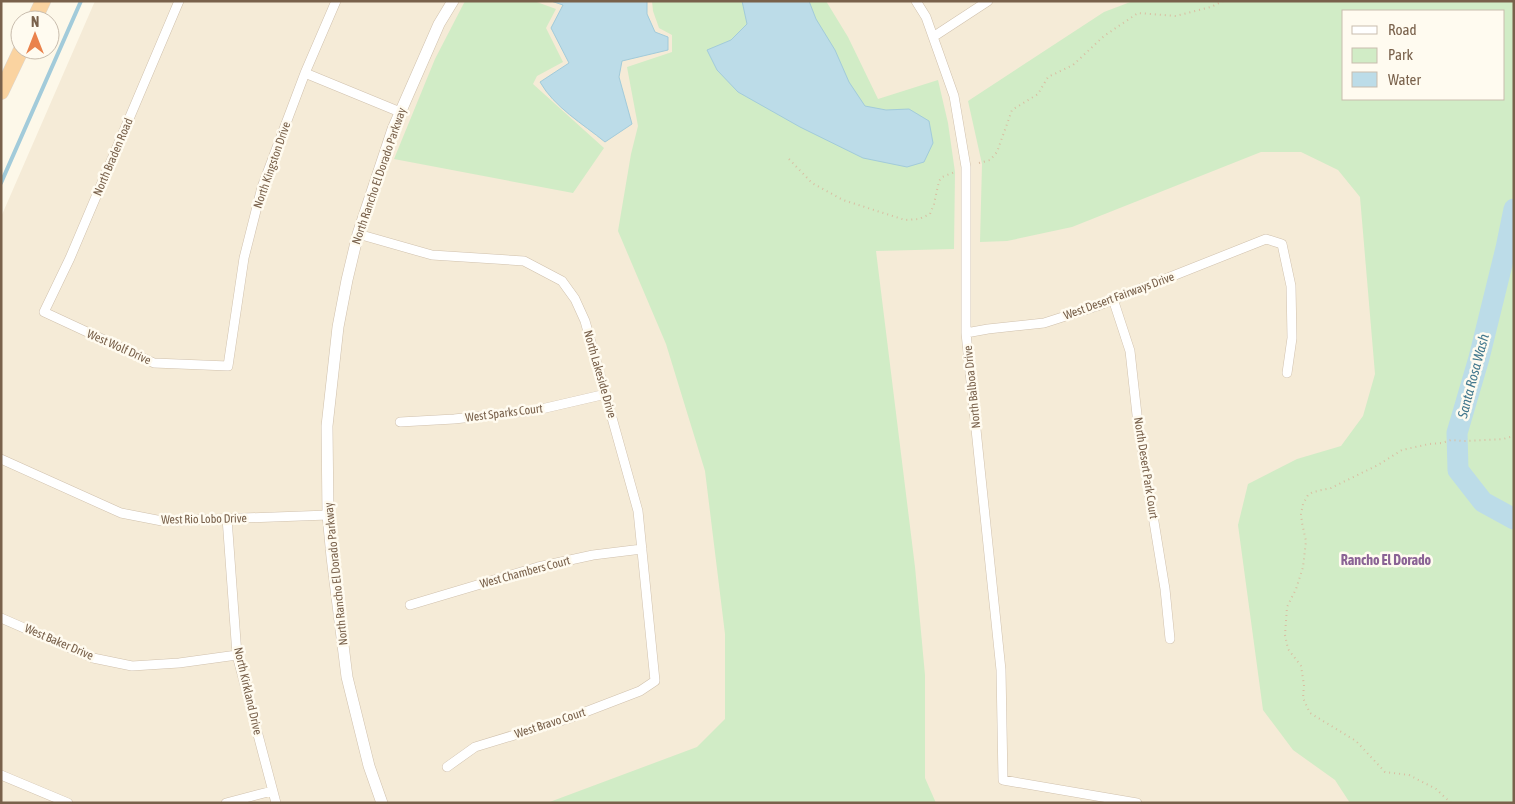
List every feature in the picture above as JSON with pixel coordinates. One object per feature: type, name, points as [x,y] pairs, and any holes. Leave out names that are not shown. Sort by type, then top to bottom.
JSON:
[{"type":"highway","points":[[1,92],[15,60]]},
{"type":"street","name":"North Braden Road","points":[[44,312],[70,258],[179,1]]},
{"type":"street","name":"North Kingston Drive","points":[[228,366],[244,258],[262,187],[336,1]]},
{"type":"street","name":"North Rancho El Dorado Parkway","points":[[382,803],[369,766],[348,677],[328,515],[327,426],[338,327],[358,234],[393,129],[439,24],[452,1]]},
{"type":"street","name":"North Balboa Drive","points":[[916,1],[926,17],[954,96],[966,167],[966,334],[1001,670],[1003,780],[1137,803]]},
{"type":"street","points":[[933,38],[988,1]]},
{"type":"street","points":[[306,73],[400,112]]},
{"type":"street","name":"North Lakeside Drive","points":[[358,234],[432,255],[524,262],[562,281],[575,298],[585,321],[638,512],[655,681]]},
{"type":"street","name":"West Desert Fairways Drive","points":[[966,334],[988,329],[1044,323],[1096,306],[1266,239],[1282,244],[1291,286],[1292,338],[1287,373]]},
{"type":"street","name":"North Desert Park Court","points":[[1113,299],[1130,351],[1138,424],[1165,589],[1170,639]]},
{"type":"street","name":"West Wolf Drive","points":[[44,312],[154,363],[228,366]]},
{"type":"street","name":"West Sparks Court","points":[[400,422],[454,419],[537,410],[606,394]]},
{"type":"street","name":"West Rio Lobo Drive","points":[[1,459],[121,513],[162,521],[328,515]]},
{"type":"street","name":"North Kirkland Drive","points":[[226,518],[237,654],[276,803]]},
{"type":"street","name":"West Chambers Court","points":[[410,605],[538,567],[593,555],[642,548]]},
{"type":"street","name":"West Baker Drive","points":[[1,618],[93,658],[132,666],[179,663],[237,654]]},
{"type":"street","name":"West Bravo Court","points":[[447,766],[475,747],[567,719],[640,691],[655,681]]},
{"type":"street","points":[[1,775],[68,803]]},
{"type":"street","points":[[226,803],[272,791]]},
{"type":"path","points":[[979,163],[990,160],[997,152],[1012,110],[1038,94],[1048,78],[1074,65],[1104,36],[1138,13],[1176,16],[1211,7],[1223,1]]},
{"type":"path","points":[[789,159],[812,183],[843,200],[905,220],[919,219],[930,214],[939,180],[957,170]]},
{"type":"path","points":[[1452,803],[1436,789],[1410,776],[1385,772],[1356,740],[1310,713],[1303,698],[1304,685],[1301,666],[1288,648],[1285,634],[1287,607],[1296,589],[1303,567],[1306,541],[1301,514],[1303,504],[1308,495],[1331,488],[1402,450],[1454,440],[1503,439],[1514,436]]},
{"type":"shaded area","points":[[95,1],[1514,1],[1514,803],[1,803],[1,217]]},
{"type":"green space","points":[[465,1],[534,1],[556,9],[546,28],[563,62],[537,76],[533,84],[604,148],[573,193],[394,159],[435,59]]},
{"type":"green space","points":[[652,1],[826,1],[848,37],[878,99],[938,80],[948,123],[955,172],[954,249],[876,251],[915,567],[925,675],[925,778],[936,803],[547,803],[697,747],[725,719],[725,634],[705,471],[666,344],[618,231],[631,154],[638,126],[627,67],[672,52],[672,35],[659,28],[653,11]]},
{"type":"green space","points":[[1133,1],[1514,1],[1514,803],[1350,803],[1335,780],[1293,750],[1263,710],[1238,525],[1248,484],[1297,459],[1341,446],[1363,416],[1375,374],[1360,197],[1338,170],[1301,152],[1261,152],[1072,227],[1007,241],[980,242],[982,164],[968,101],[1104,12]]},
{"type":"water","points":[[551,1],[647,1],[647,14],[655,32],[668,37],[668,50],[622,61],[619,77],[632,124],[605,142],[561,107],[540,82],[569,63],[551,28],[563,5]]},
{"type":"water","points":[[742,1],[809,1],[816,19],[835,50],[849,82],[865,106],[886,110],[909,109],[929,121],[933,143],[924,162],[907,167],[863,158],[800,127],[738,92],[717,70],[707,50],[731,40],[747,24]]},
{"type":"waterway","points":[[1,183],[81,1]]},
{"type":"waterway","name":"Santa Rosa Wash","points":[[1514,209],[1479,358],[1457,433],[1458,470],[1483,502],[1514,519]]},
{"type":"district","name":"Rancho El Dorado","points":[[1386,560]]}]
